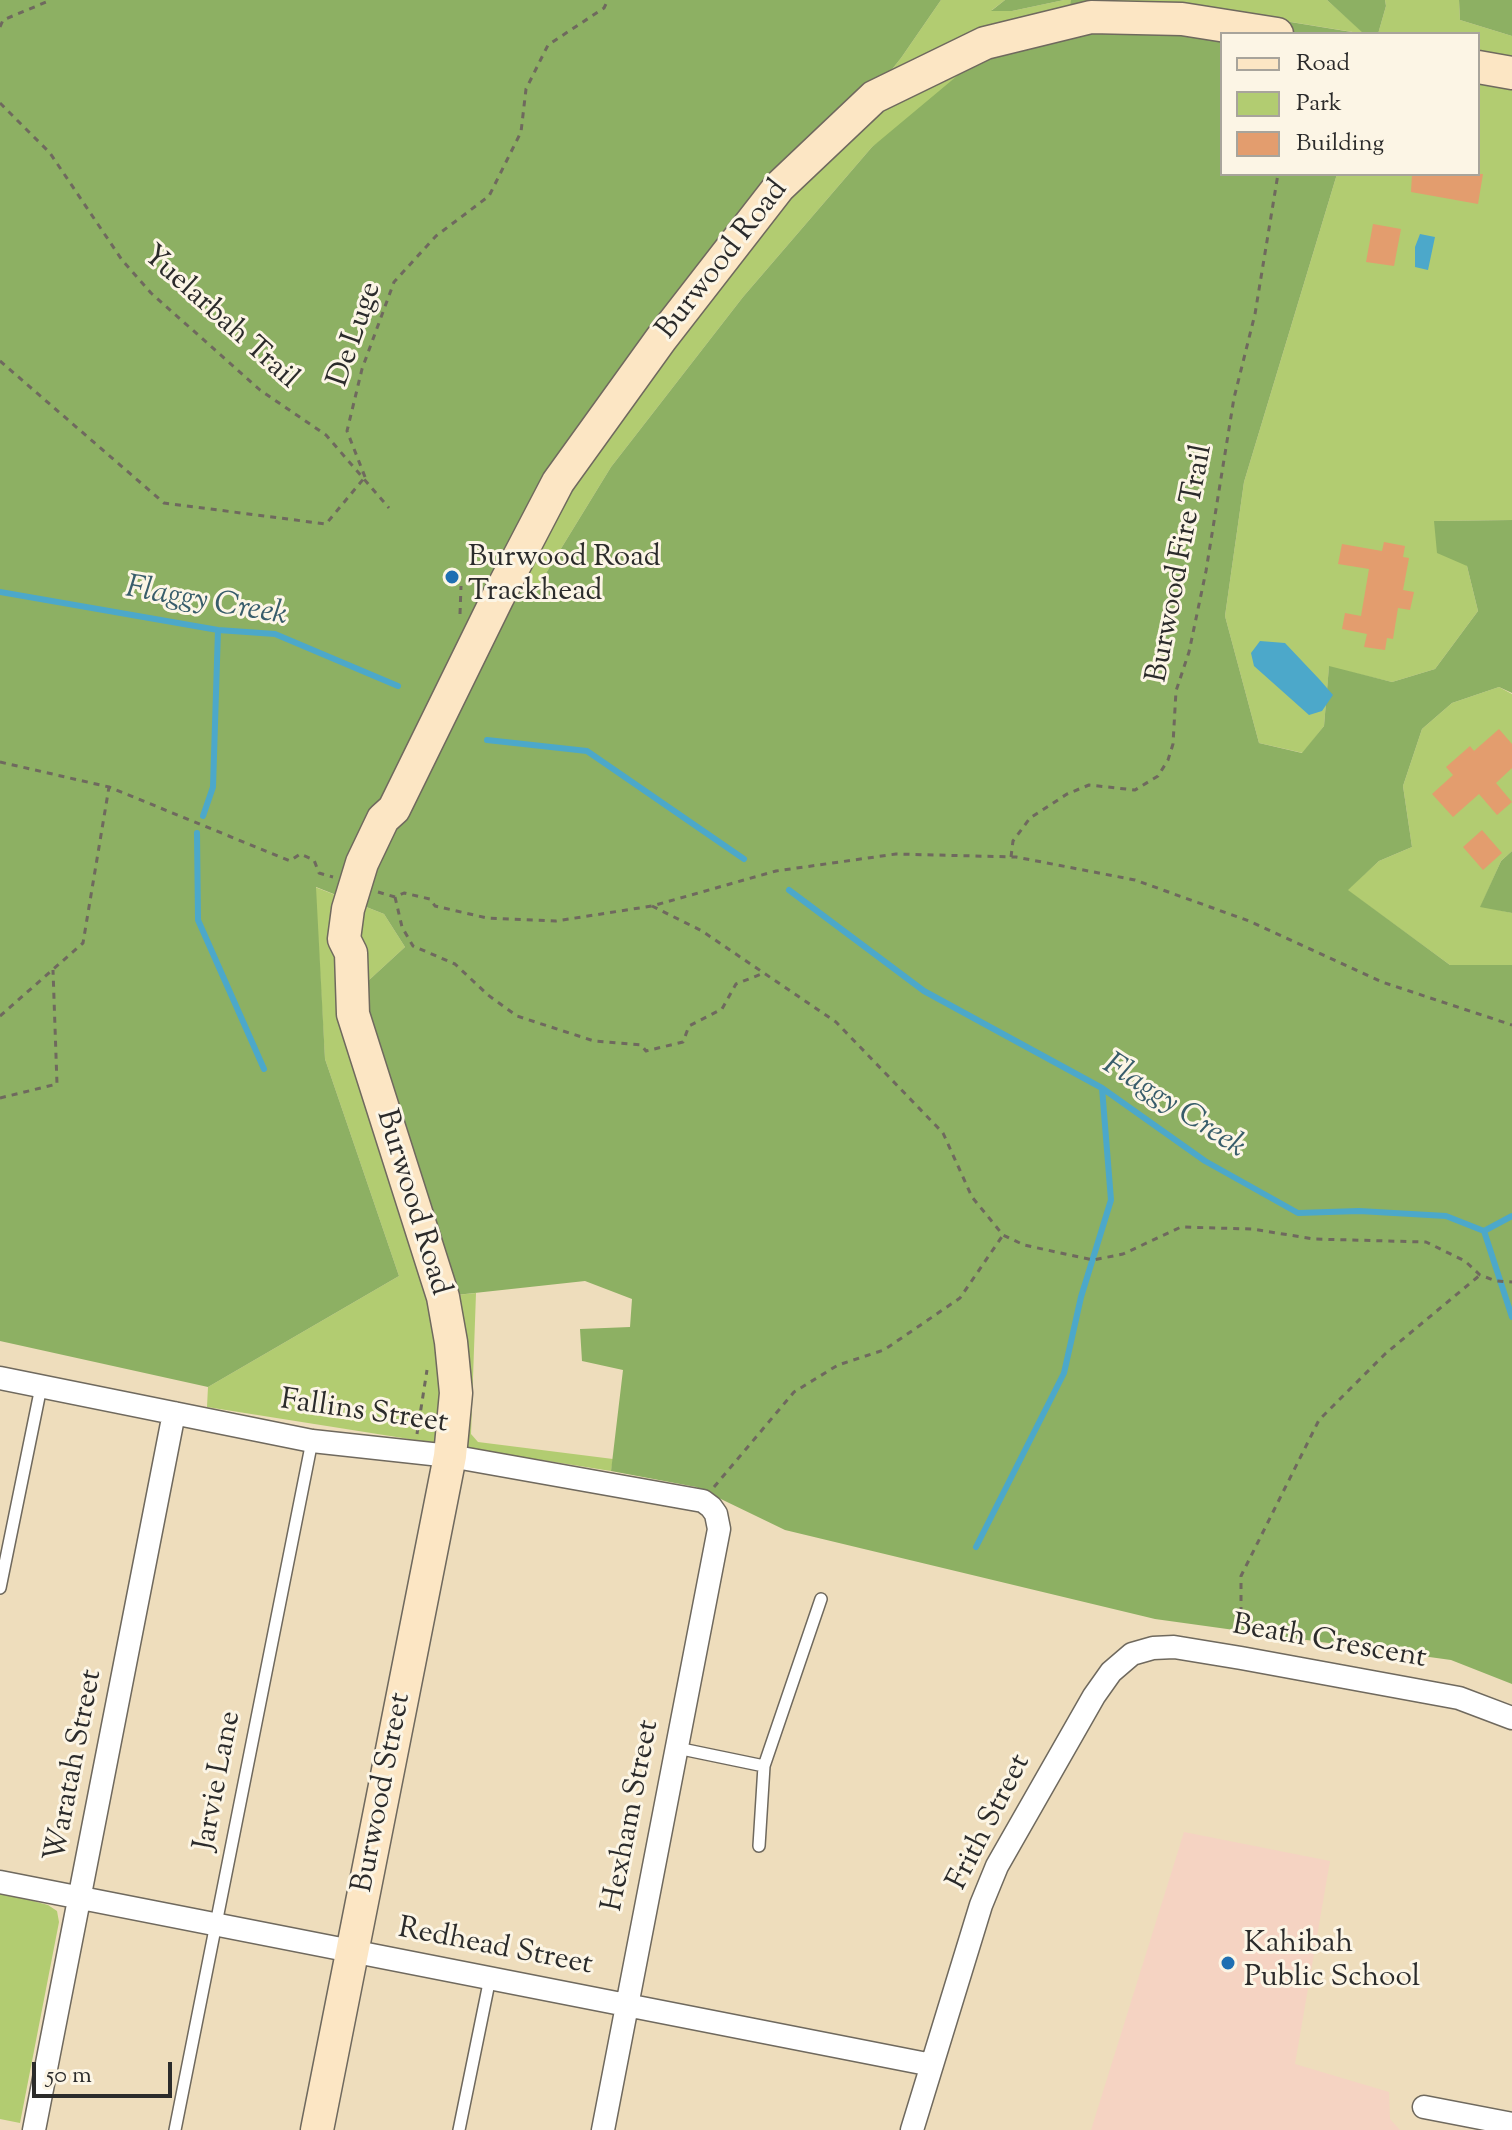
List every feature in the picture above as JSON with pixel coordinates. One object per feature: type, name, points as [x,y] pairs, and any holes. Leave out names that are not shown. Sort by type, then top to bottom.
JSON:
[{"type":"main road","name":"Burwood Road","points":[[450,1456],[456,1393],[446,1312],[353,1014],[351,953],[344,939],[373,890],[383,819],[394,809],[558,482],[661,339],[779,187],[874,97],[985,43],[1090,9],[1264,32]]},
{"type":"main road","points":[[1480,67],[1512,73]]},
{"type":"main road","name":"Burwood Street","points":[[317,2130],[450,1456]]},
{"type":"street","name":"Fallins Street","points":[[0,1378],[312,1441],[450,1456],[709,1507]]},
{"type":"street","name":"Waratah Street","points":[[34,2130],[174,1413]]},
{"type":"street","name":"Hexham Street","points":[[603,2130],[719,1529],[709,1507]]},
{"type":"street","name":"Beath Crescent","points":[[1132,1654],[1153,1648],[1174,1647],[1241,1658],[1459,1698],[1512,1718]]},
{"type":"street","name":"Frith Street","points":[[912,2130],[981,1905],[997,1866],[1094,1696],[1111,1672],[1132,1654]]},
{"type":"street","name":"Redhead Street","points":[[0,1882],[932,2065]]},
{"type":"street","points":[[1424,2107],[1512,2124]]},
{"type":"lane","points":[[0,1588],[41,1387]]},
{"type":"lane","name":"Jarvie Lane","points":[[175,2130],[312,1441]]},
{"type":"lane","points":[[759,1846],[764,1766],[821,1599]]},
{"type":"lane","points":[[677,1748],[764,1766]]},
{"type":"lane","points":[[459,2130],[490,1978]]},
{"type":"path","points":[[0,27],[2,21],[51,0]]},
{"type":"path","name":"De Luge","points":[[365,477],[347,431],[362,369],[394,282],[436,236],[489,196],[521,132],[526,89],[548,45],[604,8],[608,0]]},
{"type":"path","name":"Yuelarbah Trail","points":[[0,103],[50,153],[122,260],[151,293],[260,390],[326,435],[365,477]]},
{"type":"path","name":"Burwood Fire Trail","points":[[1011,857],[1013,841],[1030,818],[1067,794],[1089,785],[1135,790],[1158,776],[1168,760],[1173,744],[1176,691],[1189,652],[1206,571],[1234,398],[1255,314],[1278,176]]},
{"type":"path","points":[[0,361],[164,503],[326,524],[365,477],[389,508]]},
{"type":"path","points":[[0,762],[109,787],[290,861],[300,854],[314,860],[319,873],[373,890],[430,899],[435,906],[487,918],[556,921],[652,906],[776,871],[896,854],[1011,857],[1135,880],[1249,921],[1382,982],[1512,1025]]},
{"type":"path","points":[[0,1016],[83,943],[109,787]]},
{"type":"path","points":[[373,890],[413,946],[455,964],[488,995],[517,1016],[594,1041],[641,1045],[646,1051],[683,1042],[689,1026],[722,1009],[736,984],[764,973]]},
{"type":"path","points":[[652,906],[702,931],[836,1022],[943,1133],[972,1197],[1003,1235],[1024,1245],[1093,1260],[1123,1254],[1181,1227],[1252,1229],[1314,1239],[1426,1242],[1465,1261],[1480,1275],[1496,1281],[1512,1282]]},
{"type":"path","points":[[0,1098],[57,1084],[53,969]]},
{"type":"path","points":[[709,1507],[794,1392],[838,1365],[884,1350],[960,1298],[1003,1235]]},
{"type":"path","points":[[1241,1658],[1241,1576],[1319,1420],[1385,1354],[1480,1275]]},
{"type":"shaded area","name":"Kahibah Public School","points":[[1184,1832],[1330,1861],[1295,2064],[1389,2092],[1390,2119],[1400,2130],[1091,2130]]},
{"type":"green space","points":[[0,0],[941,0],[901,58],[698,313],[592,457],[527,575],[535,591],[611,467],[743,297],[872,147],[1024,20],[1070,7],[1071,0],[1099,0],[1100,6],[1229,12],[1352,32],[1220,32],[1220,176],[1336,176],[1244,482],[1225,616],[1259,743],[1302,753],[1324,726],[1329,666],[1392,682],[1435,669],[1478,611],[1467,566],[1437,553],[1434,521],[1512,520],[1512,693],[1499,687],[1452,703],[1422,729],[1403,786],[1412,847],[1379,861],[1348,890],[1450,965],[1512,965],[1512,1684],[1451,1660],[1155,1619],[785,1530],[696,1487],[611,1471],[623,1370],[582,1361],[580,1329],[630,1327],[632,1299],[585,1281],[456,1295],[363,1019],[368,981],[405,947],[384,914],[316,887],[325,1059],[399,1276],[208,1387],[0,1341]]},
{"type":"green space","points":[[941,0],[1005,0],[992,10],[1012,11],[1064,0],[1071,0],[1071,7],[872,147],[743,297],[611,467],[535,591],[526,575],[592,457],[698,313],[901,58]]},
{"type":"green space","points":[[1005,0],[1064,0],[1012,11],[991,11]]},
{"type":"green space","points":[[1099,0],[1327,0],[1363,32],[1229,12],[1100,6]]},
{"type":"green space","points":[[1327,0],[1385,0],[1379,32],[1362,32]]},
{"type":"green space","points":[[1385,0],[1459,0],[1460,20],[1512,36],[1512,520],[1434,521],[1467,566],[1478,611],[1435,669],[1392,682],[1329,667],[1324,726],[1303,753],[1259,743],[1225,616],[1244,482],[1336,176],[1480,176],[1480,32],[1379,32]]},
{"type":"green space","points":[[1459,0],[1512,0],[1512,36],[1460,20]]},
{"type":"green space","points":[[1499,687],[1512,694],[1512,851],[1501,861],[1481,906],[1512,913],[1512,965],[1450,965],[1347,890],[1379,861],[1412,847],[1403,786],[1422,729],[1452,703]]},
{"type":"green space","points":[[1512,851],[1512,913],[1480,907],[1501,861]]},
{"type":"green space","points":[[315,887],[384,914],[405,947],[368,981],[456,1295],[476,1293],[471,1434],[478,1442],[613,1459],[611,1471],[207,1407],[208,1387],[399,1276],[325,1059]]},
{"type":"green space","points":[[0,1892],[48,1905],[57,1911],[59,1922],[20,2123],[0,2119]]},
{"type":"water","points":[[1420,234],[1435,237],[1428,270],[1415,267],[1415,247]]},
{"type":"water","points":[[1260,641],[1285,643],[1320,680],[1333,695],[1322,711],[1309,715],[1254,666],[1251,653]]},
{"type":"building","points":[[1483,174],[1478,204],[1411,192],[1412,176]]},
{"type":"building","points":[[1373,224],[1401,229],[1394,266],[1366,262]]},
{"type":"building","points":[[1384,542],[1405,546],[1403,557],[1409,558],[1403,590],[1414,592],[1410,610],[1398,608],[1393,639],[1387,638],[1385,650],[1364,647],[1367,634],[1342,629],[1345,613],[1361,616],[1369,569],[1338,564],[1342,544],[1382,551]]},
{"type":"building","points":[[1499,729],[1512,744],[1512,768],[1496,783],[1512,802],[1497,815],[1479,794],[1453,817],[1432,794],[1453,775],[1446,767],[1470,746],[1474,751]]},
{"type":"building","points":[[1482,830],[1502,853],[1483,870],[1463,847]]},
{"type":"waterway","name":"Flaggy Creek","points":[[0,592],[218,630],[275,634],[398,686]]},
{"type":"waterway","points":[[203,816],[213,787],[218,630]]},
{"type":"waterway","name":"Flaggy Creek","points":[[487,740],[587,751],[744,859]]},
{"type":"waterway","points":[[197,833],[198,920],[264,1069]]},
{"type":"waterway","name":"Flaggy Creek","points":[[789,890],[924,991],[1102,1088],[1205,1161],[1298,1213],[1359,1211],[1446,1216],[1484,1231],[1512,1317]]},
{"type":"waterway","points":[[976,1547],[1064,1373],[1081,1297],[1111,1200],[1102,1088]]},
{"type":"waterway","points":[[1484,1231],[1512,1216]]},
{"type":"place","name":"Burwood Road Trackhead","points":[[452,577]]},
{"type":"place","name":"Kahibah Public School","points":[[1228,1963]]}]
